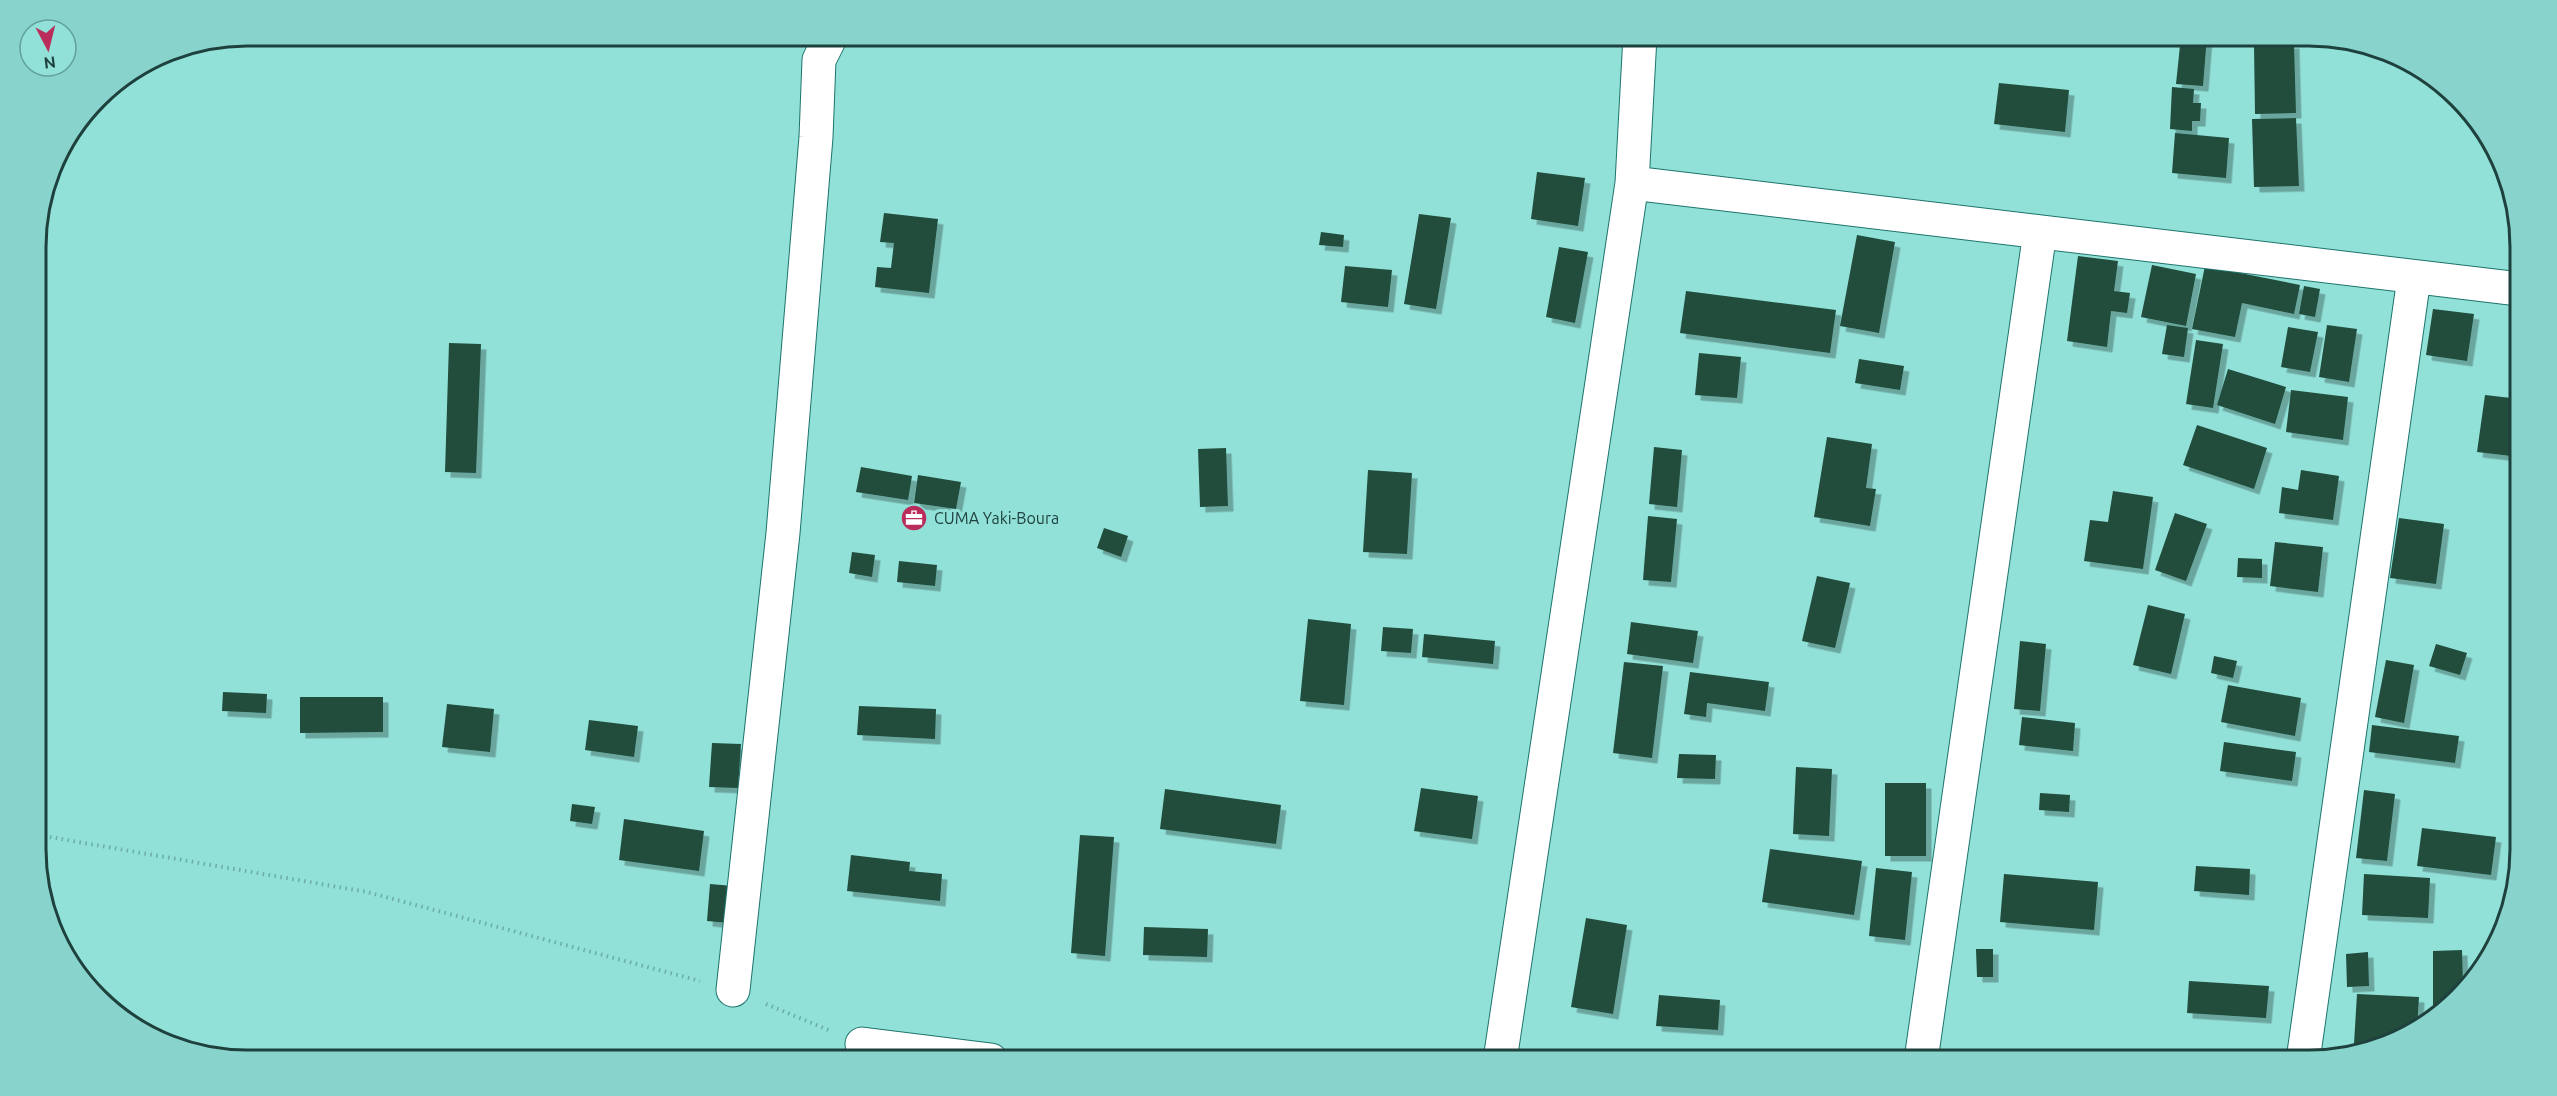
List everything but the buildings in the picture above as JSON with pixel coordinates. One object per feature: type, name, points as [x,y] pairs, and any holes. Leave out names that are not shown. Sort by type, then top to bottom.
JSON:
[{"type":"street","points":[[733,990],[783,533],[816,137],[819,60],[826,46]]},
{"type":"street","points":[[1502,1049],[1632,183],[1639,46]]},
{"type":"street","points":[[1632,183],[2510,288]]},
{"type":"street","points":[[1923,1049],[2040,232]]},
{"type":"street","points":[[2305,1049],[2414,278]]},
{"type":"street","points":[[862,1044],[905,1050]]},
{"type":"path","points":[[46,836],[367,892],[733,990],[862,1044]]},
{"type":"place","name":"CUMA Yaki-Boura","points":[[914,518]]}]
